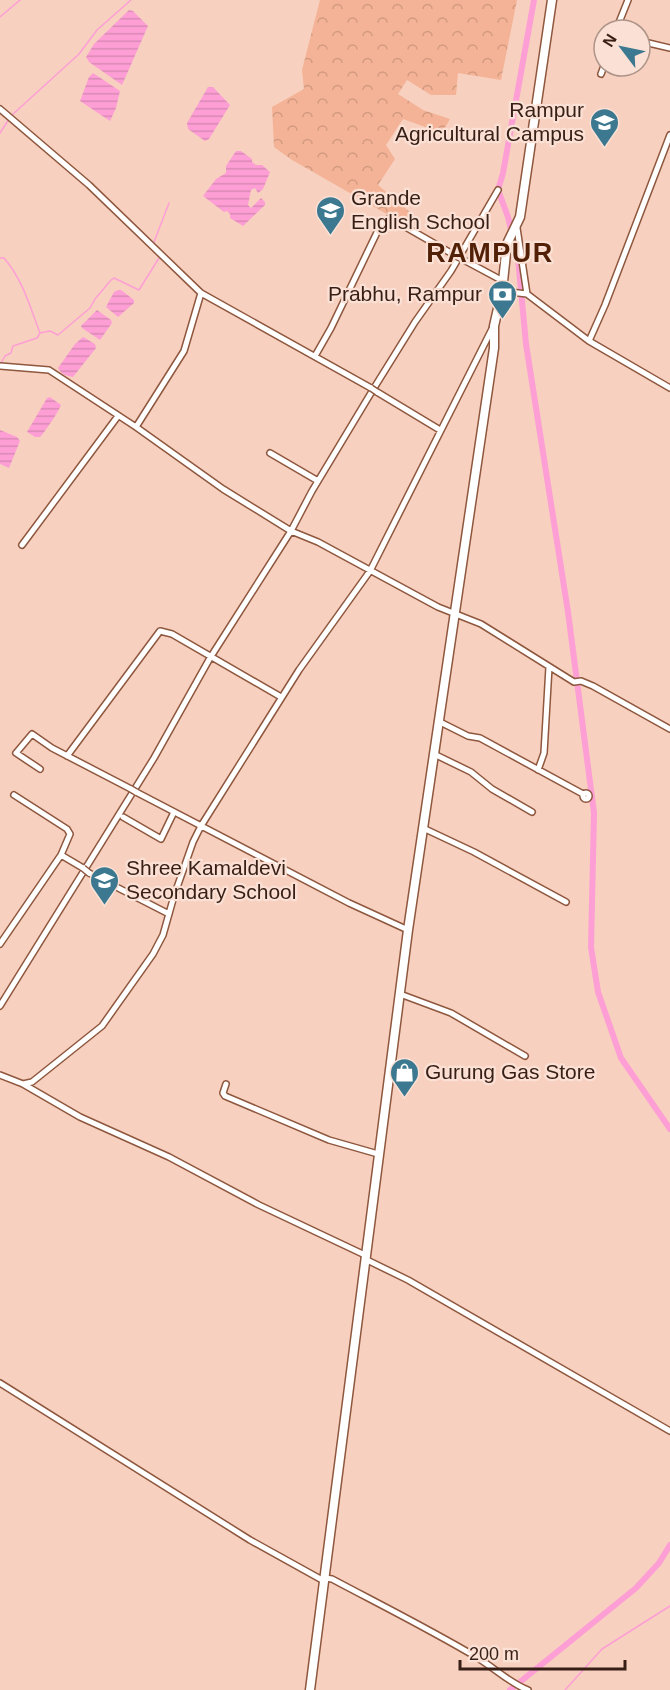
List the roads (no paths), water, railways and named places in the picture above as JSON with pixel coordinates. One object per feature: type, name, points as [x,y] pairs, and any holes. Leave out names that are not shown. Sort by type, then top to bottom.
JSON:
[{"type":"main road","points":[[310,1690],[408,930],[494,348],[494,326],[502,291],[507,244],[520,217],[552,0]]},
{"type":"street","points":[[621,18],[628,0]]},
{"type":"street","points":[[652,44],[670,48]]},
{"type":"street","points":[[0,109],[89,185],[201,293],[371,388],[440,430]]},
{"type":"street","points":[[589,341],[670,135]]},
{"type":"street","points":[[0,1006],[148,768],[210,657],[415,322],[451,271],[498,190]]},
{"type":"street","points":[[315,356],[382,222],[386,219],[390,218],[503,281]]},
{"type":"street","points":[[515,228],[525,293]]},
{"type":"street","points":[[502,291],[525,293],[589,341],[670,388]]},
{"type":"street","points":[[136,427],[184,351],[201,293]]},
{"type":"street","points":[[23,1084],[32,1082],[42,1075],[102,1026],[153,954],[163,935],[193,842],[201,826],[281,697],[370,571],[494,326]]},
{"type":"street","points":[[0,366],[49,370],[136,427],[223,489],[289,530],[318,542],[438,607],[481,624],[574,682],[581,681],[670,729]]},
{"type":"street","points":[[22,545],[118,416]]},
{"type":"street","points":[[270,453],[318,481]]},
{"type":"street","points":[[67,756],[160,631],[172,634],[281,697]]},
{"type":"street","points":[[538,770],[544,753],[549,667]]},
{"type":"street","points":[[438,721],[468,736],[480,738],[583,794]]},
{"type":"street","points":[[40,769],[16,753],[32,734],[67,756],[174,812],[349,903],[408,930]]},
{"type":"street","points":[[434,754],[471,772],[492,789],[532,812]]},
{"type":"street","points":[[0,944],[61,855],[70,834],[67,829],[14,795]]},
{"type":"street","points":[[123,817],[161,839],[174,812]]},
{"type":"street","points":[[423,828],[474,852],[566,902]]},
{"type":"street","points":[[61,855],[89,873],[169,914]]},
{"type":"street","points":[[400,994],[452,1013],[525,1056]]},
{"type":"street","points":[[0,1075],[23,1084],[80,1117],[169,1157],[259,1205],[367,1258],[670,1431]]},
{"type":"street","points":[[226,1084],[223,1093],[225,1096],[329,1140],[378,1154]]},
{"type":"street","points":[[0,1383],[250,1540],[325,1579],[332,1579],[478,1658],[512,1680],[516,1688],[528,1690]]},
{"type":"waterway","points":[[0,17],[20,0]]},
{"type":"waterway","points":[[12,115],[79,54],[97,30],[131,0]]},
{"type":"waterway","points":[[534,0],[498,190],[508,217],[518,258],[526,344],[568,612],[594,813],[591,947],[598,992],[621,1058],[670,1129]]},
{"type":"waterway","points":[[0,133],[9,119]]},
{"type":"waterway","points":[[154,242],[169,203]]},
{"type":"waterway","points":[[0,258],[4,258],[16,275],[40,333],[37,338],[13,346],[11,353],[5,356],[1,363]]},
{"type":"waterway","points":[[40,333],[50,331],[58,335],[90,308],[114,278],[139,290],[159,258]]},
{"type":"waterway","points":[[510,1690],[636,1588],[659,1563],[670,1545]]},
{"type":"waterway","points":[[565,1690],[602,1649],[670,1606]]},
{"type":"place","name":"Rampur Agricultural Campus","points":[[605,148]]},
{"type":"place","name":"Grande English School","points":[[330,236]]},
{"type":"place","name":"Prabhu, Rampur","points":[[503,320]]},
{"type":"place","name":"Shree Kamaldevi Secondary School","points":[[105,906]]},
{"type":"place","name":"Gurung Gas Store","points":[[404,1098]]},
{"type":"district","name":"RAMPUR","points":[[490,253]]}]
